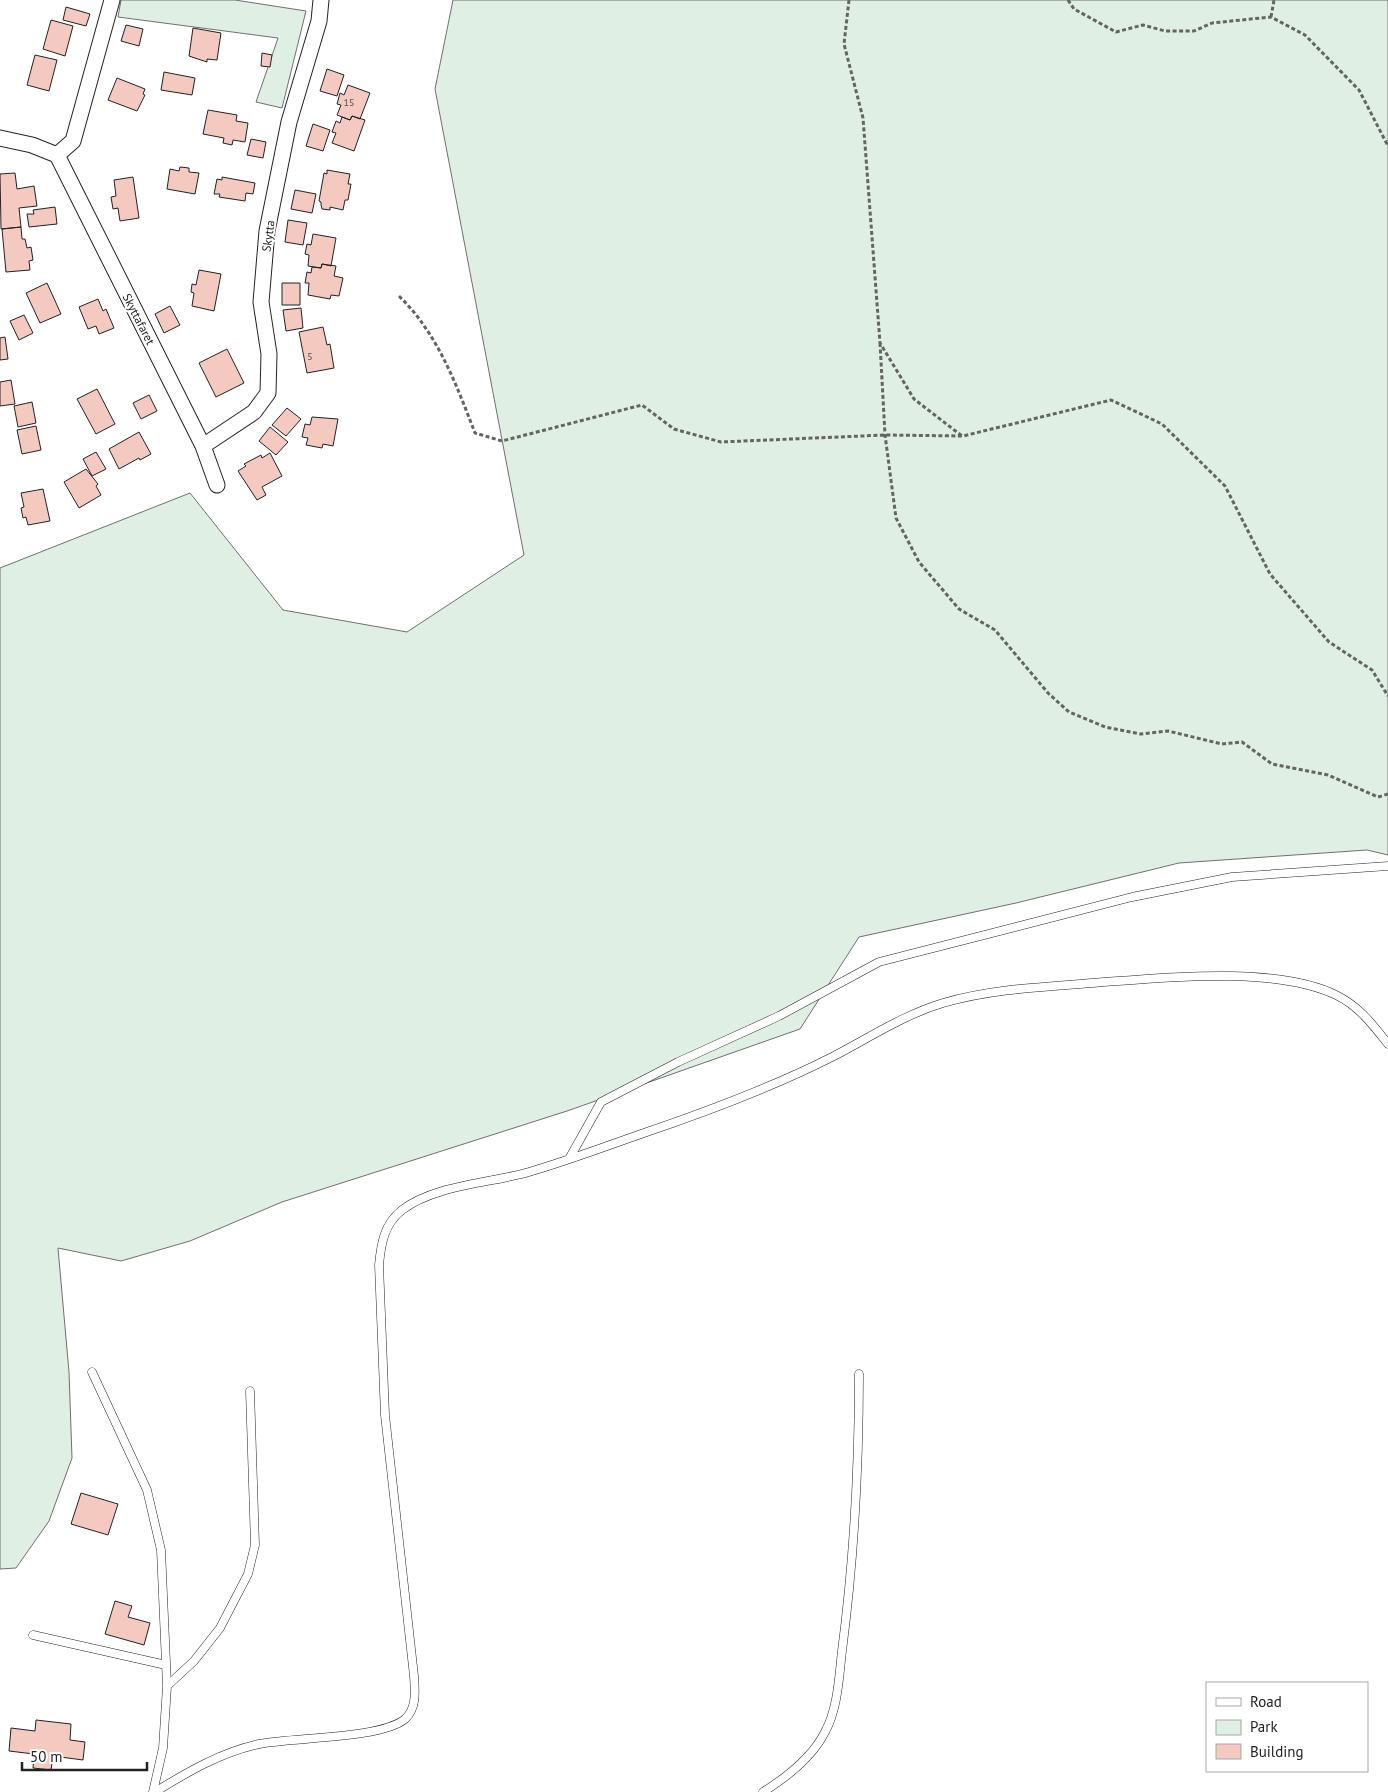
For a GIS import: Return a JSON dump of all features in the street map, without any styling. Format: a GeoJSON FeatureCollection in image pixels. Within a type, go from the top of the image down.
{"type":"FeatureCollection","features":[{"type":"Feature","properties":{"kind":"street"},"geometry":{"type":"LineString","coordinates":[[0,138],[32,145],[57,155],[72,141],[112,0]]}},
{"type":"Feature","properties":{"kind":"street","name":"Skytta"},"geometry":{"type":"LineString","coordinates":[[203,446],[254,412],[268,393],[270,354],[261,302],[267,231],[289,122],[319,21],[321,0]]}},
{"type":"Feature","properties":{"kind":"street","name":"Skyttafaret"},"geometry":{"type":"LineString","coordinates":[[57,155],[203,446],[217,485]]}},
{"type":"Feature","properties":{"kind":"lane"},"geometry":{"type":"LineString","coordinates":[[569,1159],[601,1102],[678,1062],[779,1016],[879,962],[1132,897],[1232,877],[1388,866]]}},
{"type":"Feature","properties":{"kind":"lane"},"geometry":{"type":"LineString","coordinates":[[154,1792],[197,1766],[224,1754],[291,1739],[378,1730],[405,1719],[411,1711],[415,1699],[414,1676],[385,1415],[379,1305],[381,1244],[386,1229],[400,1212],[415,1201],[434,1194],[528,1172],[724,1105],[832,1057],[907,1017],[941,1004],[978,994],[1172,977],[1280,980],[1312,986],[1335,995],[1352,1005],[1366,1017],[1388,1044]]}},
{"type":"Feature","properties":{"kind":"lane"},"geometry":{"type":"LineString","coordinates":[[92,1372],[147,1490],[161,1550],[167,1686],[163,1748],[154,1792]]}},
{"type":"Feature","properties":{"kind":"lane"},"geometry":{"type":"LineString","coordinates":[[763,1792],[786,1778],[809,1755],[826,1732],[835,1704],[851,1582],[859,1458],[859,1374]]}},
{"type":"Feature","properties":{"kind":"lane"},"geometry":{"type":"LineString","coordinates":[[167,1686],[194,1661],[220,1628],[248,1574],[254,1545],[250,1391]]}},
{"type":"Feature","properties":{"kind":"lane"},"geometry":{"type":"LineString","coordinates":[[33,1635],[166,1665]]}},
{"type":"Feature","properties":{"kind":"path"},"geometry":{"type":"LineString","coordinates":[[849,0],[844,44],[863,118],[885,435],[896,518],[919,562],[959,609],[995,630],[1048,693],[1068,712],[1105,727],[1141,734],[1168,731],[1222,744],[1242,742],[1272,764],[1328,775],[1378,797],[1388,794]]}},
{"type":"Feature","properties":{"kind":"path"},"geometry":{"type":"LineString","coordinates":[[1068,0],[1074,9],[1116,32],[1143,25],[1165,31],[1194,31],[1212,23],[1271,17],[1306,35],[1359,90],[1388,146]]}},
{"type":"Feature","properties":{"kind":"path"},"geometry":{"type":"LineString","coordinates":[[1271,17],[1274,0]]}},
{"type":"Feature","properties":{"kind":"path"},"geometry":{"type":"LineString","coordinates":[[399,296],[417,313],[446,360],[475,433],[502,441],[642,405],[674,430],[721,442],[885,435],[963,436],[1111,400],[1162,424],[1225,486],[1270,574],[1329,642],[1372,670],[1388,696]]}},
{"type":"Feature","properties":{"kind":"path"},"geometry":{"type":"LineString","coordinates":[[880,343],[914,399],[963,436]]}},
{"type":"Feature","properties":{"kind":"green space"},"geometry":{"type":"Polygon","coordinates":[[[121,0],[235,0],[306,11],[282,108],[256,102],[278,38],[118,17],[121,0]]]}},
{"type":"Feature","properties":{"kind":"green space"},"geometry":{"type":"Polygon","coordinates":[[[453,0],[1388,0],[1388,855],[1367,850],[1179,863],[1016,903],[859,937],[800,1029],[567,1111],[282,1202],[190,1241],[121,1261],[58,1248],[69,1372],[72,1458],[49,1521],[16,1568],[0,1569],[0,568],[190,493],[283,610],[407,632],[524,555],[435,89],[453,0]]]}},
{"type":"Feature","properties":{"kind":"building"},"geometry":{"type":"Polygon","coordinates":[[[66,7],[90,14],[86,26],[63,20],[66,7]]]}},
{"type":"Feature","properties":{"kind":"building"},"geometry":{"type":"Polygon","coordinates":[[[51,20],[73,26],[65,56],[43,49],[51,20]]]}},
{"type":"Feature","properties":{"kind":"building"},"geometry":{"type":"Polygon","coordinates":[[[126,25],[143,29],[139,46],[121,41],[126,25]]]}},
{"type":"Feature","properties":{"kind":"building"},"geometry":{"type":"Polygon","coordinates":[[[193,28],[221,33],[217,60],[207,59],[207,62],[189,56],[193,28]]]}},
{"type":"Feature","properties":{"kind":"building"},"geometry":{"type":"Polygon","coordinates":[[[262,53],[272,55],[270,67],[261,66],[262,53]]]}},
{"type":"Feature","properties":{"kind":"building"},"geometry":{"type":"Polygon","coordinates":[[[35,55],[57,60],[49,91],[27,85],[35,55]]]}},
{"type":"Feature","properties":{"kind":"building"},"geometry":{"type":"Polygon","coordinates":[[[327,69],[344,75],[337,96],[320,91],[327,69]]]}},
{"type":"Feature","properties":{"kind":"building"},"geometry":{"type":"Polygon","coordinates":[[[164,72],[195,78],[192,95],[161,90],[164,72]]]}},
{"type":"Feature","properties":{"kind":"building"},"geometry":{"type":"Polygon","coordinates":[[[117,78],[145,89],[143,94],[145,95],[137,111],[108,100],[117,78]]]}},
{"type":"Feature","properties":{"kind":"building"},"geometry":{"type":"Polygon","coordinates":[[[348,85],[370,93],[360,119],[352,116],[350,120],[337,115],[341,105],[337,104],[340,93],[344,95],[348,85]]]}},
{"type":"Feature","properties":{"kind":"building"},"geometry":{"type":"Polygon","coordinates":[[[208,110],[237,115],[236,121],[248,123],[245,142],[233,140],[232,145],[223,143],[224,138],[203,134],[208,110]]]}},
{"type":"Feature","properties":{"kind":"building"},"geometry":{"type":"Polygon","coordinates":[[[352,116],[365,120],[354,151],[332,143],[336,133],[332,132],[336,121],[340,123],[342,117],[350,120],[352,116]]]}},
{"type":"Feature","properties":{"kind":"building"},"geometry":{"type":"Polygon","coordinates":[[[313,124],[330,130],[323,151],[306,146],[313,124]]]}},
{"type":"Feature","properties":{"kind":"building"},"geometry":{"type":"Polygon","coordinates":[[[251,139],[266,142],[263,158],[247,155],[251,139]]]}},
{"type":"Feature","properties":{"kind":"building"},"geometry":{"type":"Polygon","coordinates":[[[180,167],[189,168],[189,172],[199,173],[195,194],[167,189],[170,169],[179,171],[180,167]]]}},
{"type":"Feature","properties":{"kind":"building"},"geometry":{"type":"Polygon","coordinates":[[[327,170],[350,174],[348,184],[351,184],[348,200],[345,200],[343,210],[330,207],[330,210],[322,209],[321,202],[319,201],[324,173],[327,174],[327,170]]]}},
{"type":"Feature","properties":{"kind":"building"},"geometry":{"type":"Polygon","coordinates":[[[15,173],[17,189],[34,186],[37,206],[19,208],[21,227],[1,229],[0,174],[15,173]]]}},
{"type":"Feature","properties":{"kind":"building"},"geometry":{"type":"Polygon","coordinates":[[[133,177],[139,218],[120,221],[118,208],[113,209],[111,197],[116,196],[114,180],[133,177]]]}},
{"type":"Feature","properties":{"kind":"building"},"geometry":{"type":"Polygon","coordinates":[[[222,177],[255,183],[253,194],[246,193],[245,201],[219,197],[220,194],[214,194],[217,179],[222,180],[222,177]]]}},
{"type":"Feature","properties":{"kind":"building"},"geometry":{"type":"Polygon","coordinates":[[[295,190],[316,194],[312,213],[291,209],[295,190]]]}},
{"type":"Feature","properties":{"kind":"building"},"geometry":{"type":"Polygon","coordinates":[[[55,207],[57,224],[29,227],[27,214],[34,214],[33,210],[55,207]]]}},
{"type":"Feature","properties":{"kind":"building"},"geometry":{"type":"Polygon","coordinates":[[[288,220],[307,223],[303,245],[285,242],[288,220]]]}},
{"type":"Feature","properties":{"kind":"building"},"geometry":{"type":"Polygon","coordinates":[[[21,227],[22,239],[25,239],[27,248],[31,247],[33,260],[29,261],[30,270],[6,272],[2,229],[21,227]]]}},
{"type":"Feature","properties":{"kind":"building"},"geometry":{"type":"Polygon","coordinates":[[[313,234],[336,238],[331,266],[322,264],[321,268],[308,266],[309,255],[305,254],[307,244],[311,245],[313,234]]]}},
{"type":"Feature","properties":{"kind":"building"},"geometry":{"type":"Polygon","coordinates":[[[322,264],[336,266],[334,276],[343,278],[339,296],[331,295],[330,299],[308,295],[309,283],[305,283],[307,272],[311,273],[312,267],[321,268],[322,264]]]}},
{"type":"Feature","properties":{"kind":"building"},"geometry":{"type":"Polygon","coordinates":[[[199,270],[221,274],[214,311],[192,306],[194,293],[191,292],[192,284],[196,285],[199,270]]]}},
{"type":"Feature","properties":{"kind":"building"},"geometry":{"type":"Polygon","coordinates":[[[47,283],[61,314],[40,323],[26,293],[47,283]]]}},
{"type":"Feature","properties":{"kind":"building"},"geometry":{"type":"Polygon","coordinates":[[[282,283],[300,283],[300,305],[282,305],[282,283]]]}},
{"type":"Feature","properties":{"kind":"building"},"geometry":{"type":"Polygon","coordinates":[[[98,299],[103,311],[106,309],[114,328],[99,334],[96,326],[88,329],[79,307],[98,299]]]}},
{"type":"Feature","properties":{"kind":"building"},"geometry":{"type":"Polygon","coordinates":[[[170,306],[180,325],[164,333],[155,314],[170,306]]]}},
{"type":"Feature","properties":{"kind":"building"},"geometry":{"type":"Polygon","coordinates":[[[301,308],[303,328],[286,331],[283,310],[301,308]]]}},
{"type":"Feature","properties":{"kind":"building"},"geometry":{"type":"Polygon","coordinates":[[[24,315],[33,333],[19,340],[10,321],[24,315]]]}},
{"type":"Feature","properties":{"kind":"building"},"geometry":{"type":"Polygon","coordinates":[[[323,327],[327,345],[330,344],[334,368],[307,373],[299,332],[323,327]]]}},
{"type":"Feature","properties":{"kind":"building"},"geometry":{"type":"Polygon","coordinates":[[[5,337],[8,359],[0,360],[0,338],[5,337]]]}},
{"type":"Feature","properties":{"kind":"building"},"geometry":{"type":"Polygon","coordinates":[[[227,349],[244,383],[216,397],[199,363],[227,349]]]}},
{"type":"Feature","properties":{"kind":"building"},"geometry":{"type":"Polygon","coordinates":[[[11,380],[15,404],[0,406],[0,382],[11,380]]]}},
{"type":"Feature","properties":{"kind":"building"},"geometry":{"type":"Polygon","coordinates":[[[97,389],[115,424],[96,434],[77,399],[97,389]]]}},
{"type":"Feature","properties":{"kind":"building"},"geometry":{"type":"Polygon","coordinates":[[[149,395],[157,411],[141,419],[133,403],[149,395]]]}},
{"type":"Feature","properties":{"kind":"building"},"geometry":{"type":"Polygon","coordinates":[[[32,402],[36,423],[18,427],[14,406],[32,402]]]}},
{"type":"Feature","properties":{"kind":"building"},"geometry":{"type":"Polygon","coordinates":[[[287,408],[301,419],[286,436],[272,425],[287,408]]]}},
{"type":"Feature","properties":{"kind":"building"},"geometry":{"type":"Polygon","coordinates":[[[312,417],[338,419],[333,446],[323,444],[322,448],[306,445],[308,438],[302,437],[305,424],[310,425],[312,417]]]}},
{"type":"Feature","properties":{"kind":"building"},"geometry":{"type":"Polygon","coordinates":[[[36,426],[41,450],[22,454],[17,430],[36,426]]]}},
{"type":"Feature","properties":{"kind":"building"},"geometry":{"type":"Polygon","coordinates":[[[270,427],[288,442],[276,455],[259,441],[270,427]]]}},
{"type":"Feature","properties":{"kind":"building"},"geometry":{"type":"Polygon","coordinates":[[[139,432],[151,454],[119,469],[109,449],[139,432]]]}},
{"type":"Feature","properties":{"kind":"building"},"geometry":{"type":"Polygon","coordinates":[[[96,452],[106,469],[92,476],[83,459],[96,452]]]}},
{"type":"Feature","properties":{"kind":"building"},"geometry":{"type":"Polygon","coordinates":[[[270,453],[282,476],[262,487],[266,495],[257,500],[238,471],[246,466],[244,464],[261,455],[262,458],[270,453]]]}},
{"type":"Feature","properties":{"kind":"building"},"geometry":{"type":"Polygon","coordinates":[[[86,469],[98,484],[96,486],[101,495],[79,508],[64,482],[86,469]]]}},
{"type":"Feature","properties":{"kind":"building"},"geometry":{"type":"Polygon","coordinates":[[[43,489],[50,521],[28,525],[26,517],[23,518],[21,508],[24,507],[21,493],[43,489]]]}},
{"type":"Feature","properties":{"kind":"building"},"geometry":{"type":"Polygon","coordinates":[[[81,1493],[118,1504],[108,1535],[71,1524],[81,1493]]]}},
{"type":"Feature","properties":{"kind":"building"},"geometry":{"type":"Polygon","coordinates":[[[115,1601],[132,1606],[128,1617],[150,1623],[144,1645],[105,1634],[115,1601]]]}},
{"type":"Feature","properties":{"kind":"building"},"geometry":{"type":"Polygon","coordinates":[[[36,1720],[71,1724],[70,1740],[85,1742],[83,1760],[53,1756],[51,1770],[33,1768],[34,1754],[9,1751],[11,1728],[35,1731],[36,1720]]]}}]}
